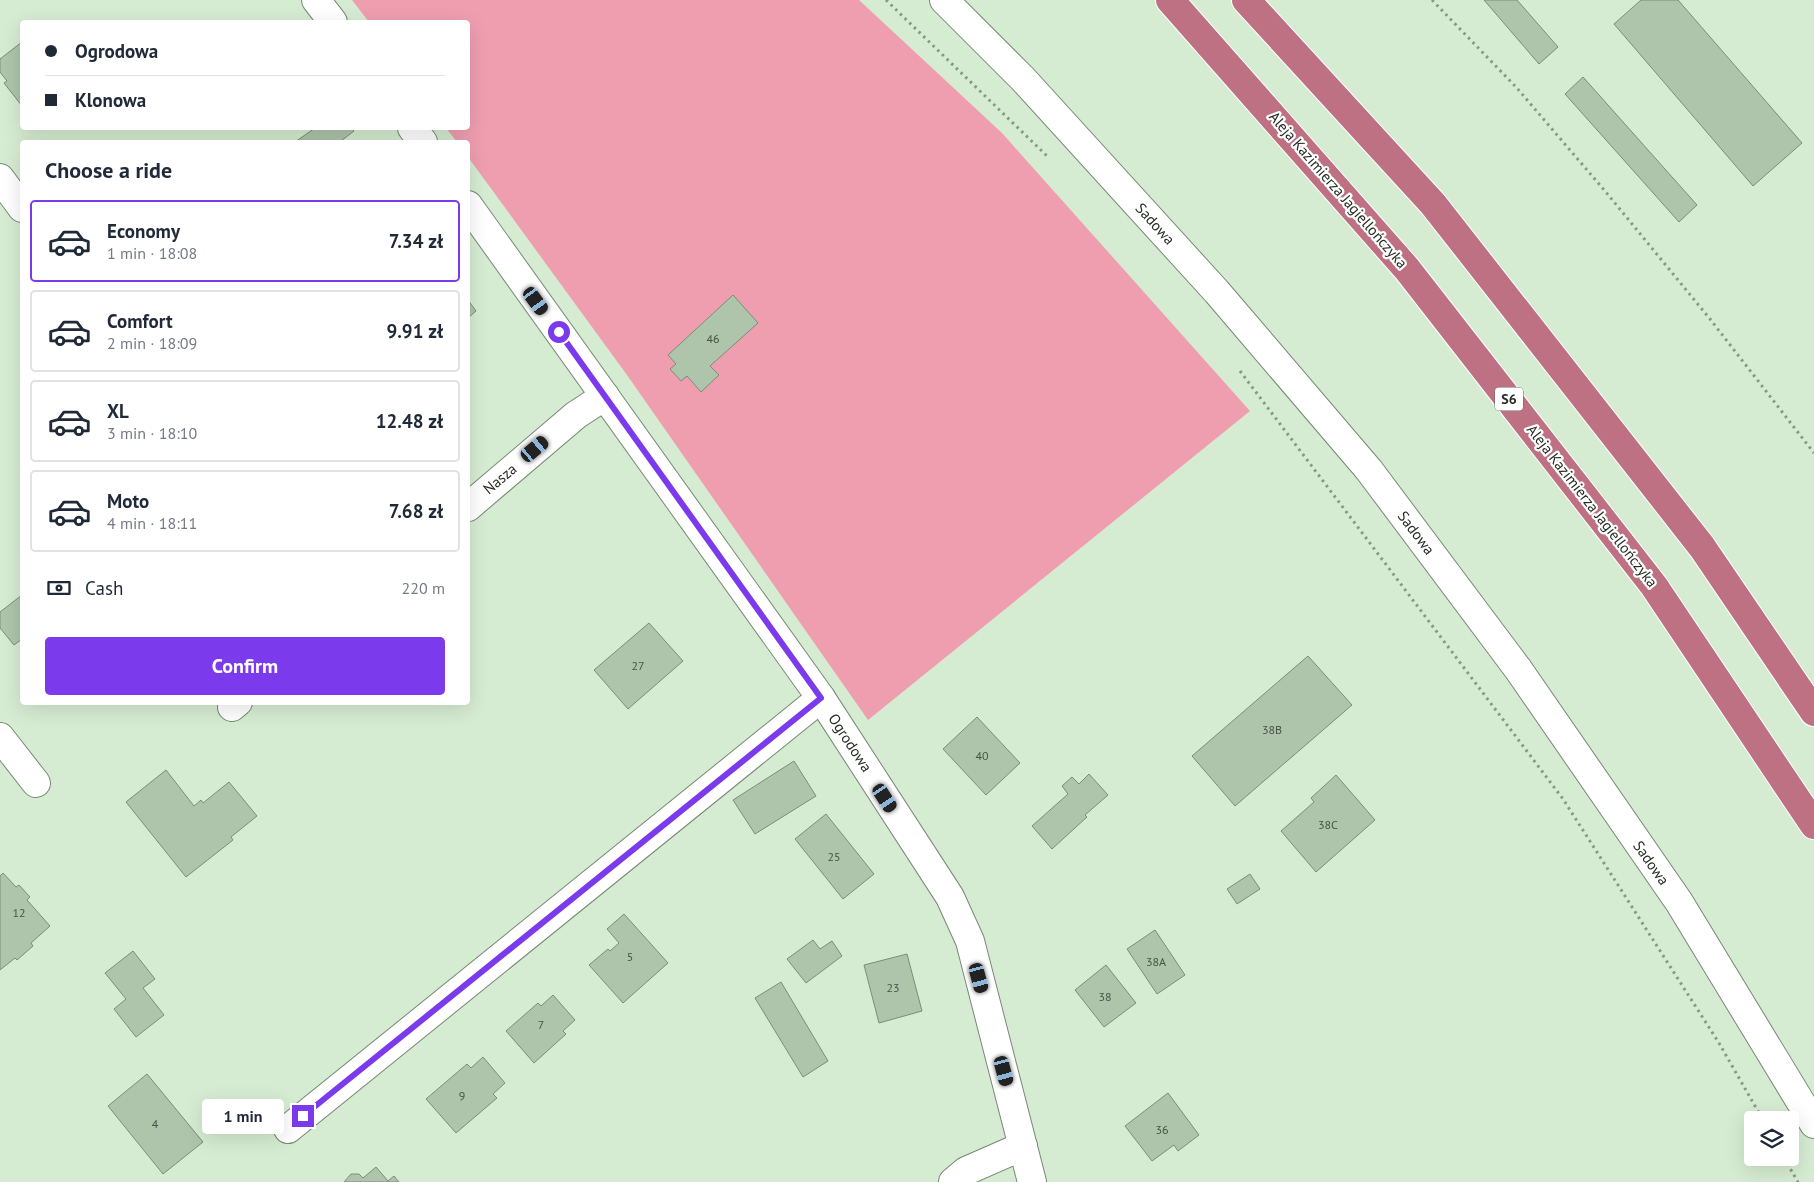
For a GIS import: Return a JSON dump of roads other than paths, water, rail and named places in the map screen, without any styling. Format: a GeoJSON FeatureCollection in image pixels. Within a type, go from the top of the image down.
{"type":"FeatureCollection","features":[{"type":"Feature","properties":{"kind":"highway","name":"Aleja Kazimierza Jagiellończyka"},"geometry":{"type":"LineString","coordinates":[[1170,0],[1407,269],[1654,586],[1814,825]]}},
{"type":"Feature","properties":{"kind":"highway"},"geometry":{"type":"LineString","coordinates":[[1246,0],[1433,204],[1702,547],[1814,712]]}},
{"type":"Feature","properties":{"kind":"street"},"geometry":{"type":"LineString","coordinates":[[316,0],[331,20]]}},
{"type":"Feature","properties":{"kind":"street","name":"Sadowa"},"geometry":{"type":"LineString","coordinates":[[944,0],[1023,79],[1217,292],[1369,470],[1518,669],[1679,902],[1814,1124]]}},
{"type":"Feature","properties":{"kind":"street"},"geometry":{"type":"LineString","coordinates":[[414,130],[421,140]]}},
{"type":"Feature","properties":{"kind":"street"},"geometry":{"type":"LineString","coordinates":[[0,178],[20,205]]}},
{"type":"Feature","properties":{"kind":"street","name":"Ogrodowa"},"geometry":{"type":"LineString","coordinates":[[470,208],[821,698],[950,897],[970,941],[1032,1182]]}},
{"type":"Feature","properties":{"kind":"street","name":"Nasza"},"geometry":{"type":"LineString","coordinates":[[470,505],[576,414],[605,396]]}},
{"type":"Feature","properties":{"kind":"street"},"geometry":{"type":"LineString","coordinates":[[288,1129],[821,698]]}},
{"type":"Feature","properties":{"kind":"street"},"geometry":{"type":"LineString","coordinates":[[0,737],[36,783]]}},
{"type":"Feature","properties":{"kind":"street"},"geometry":{"type":"LineString","coordinates":[[953,1182],[966,1171],[1023,1146]]}}]}
